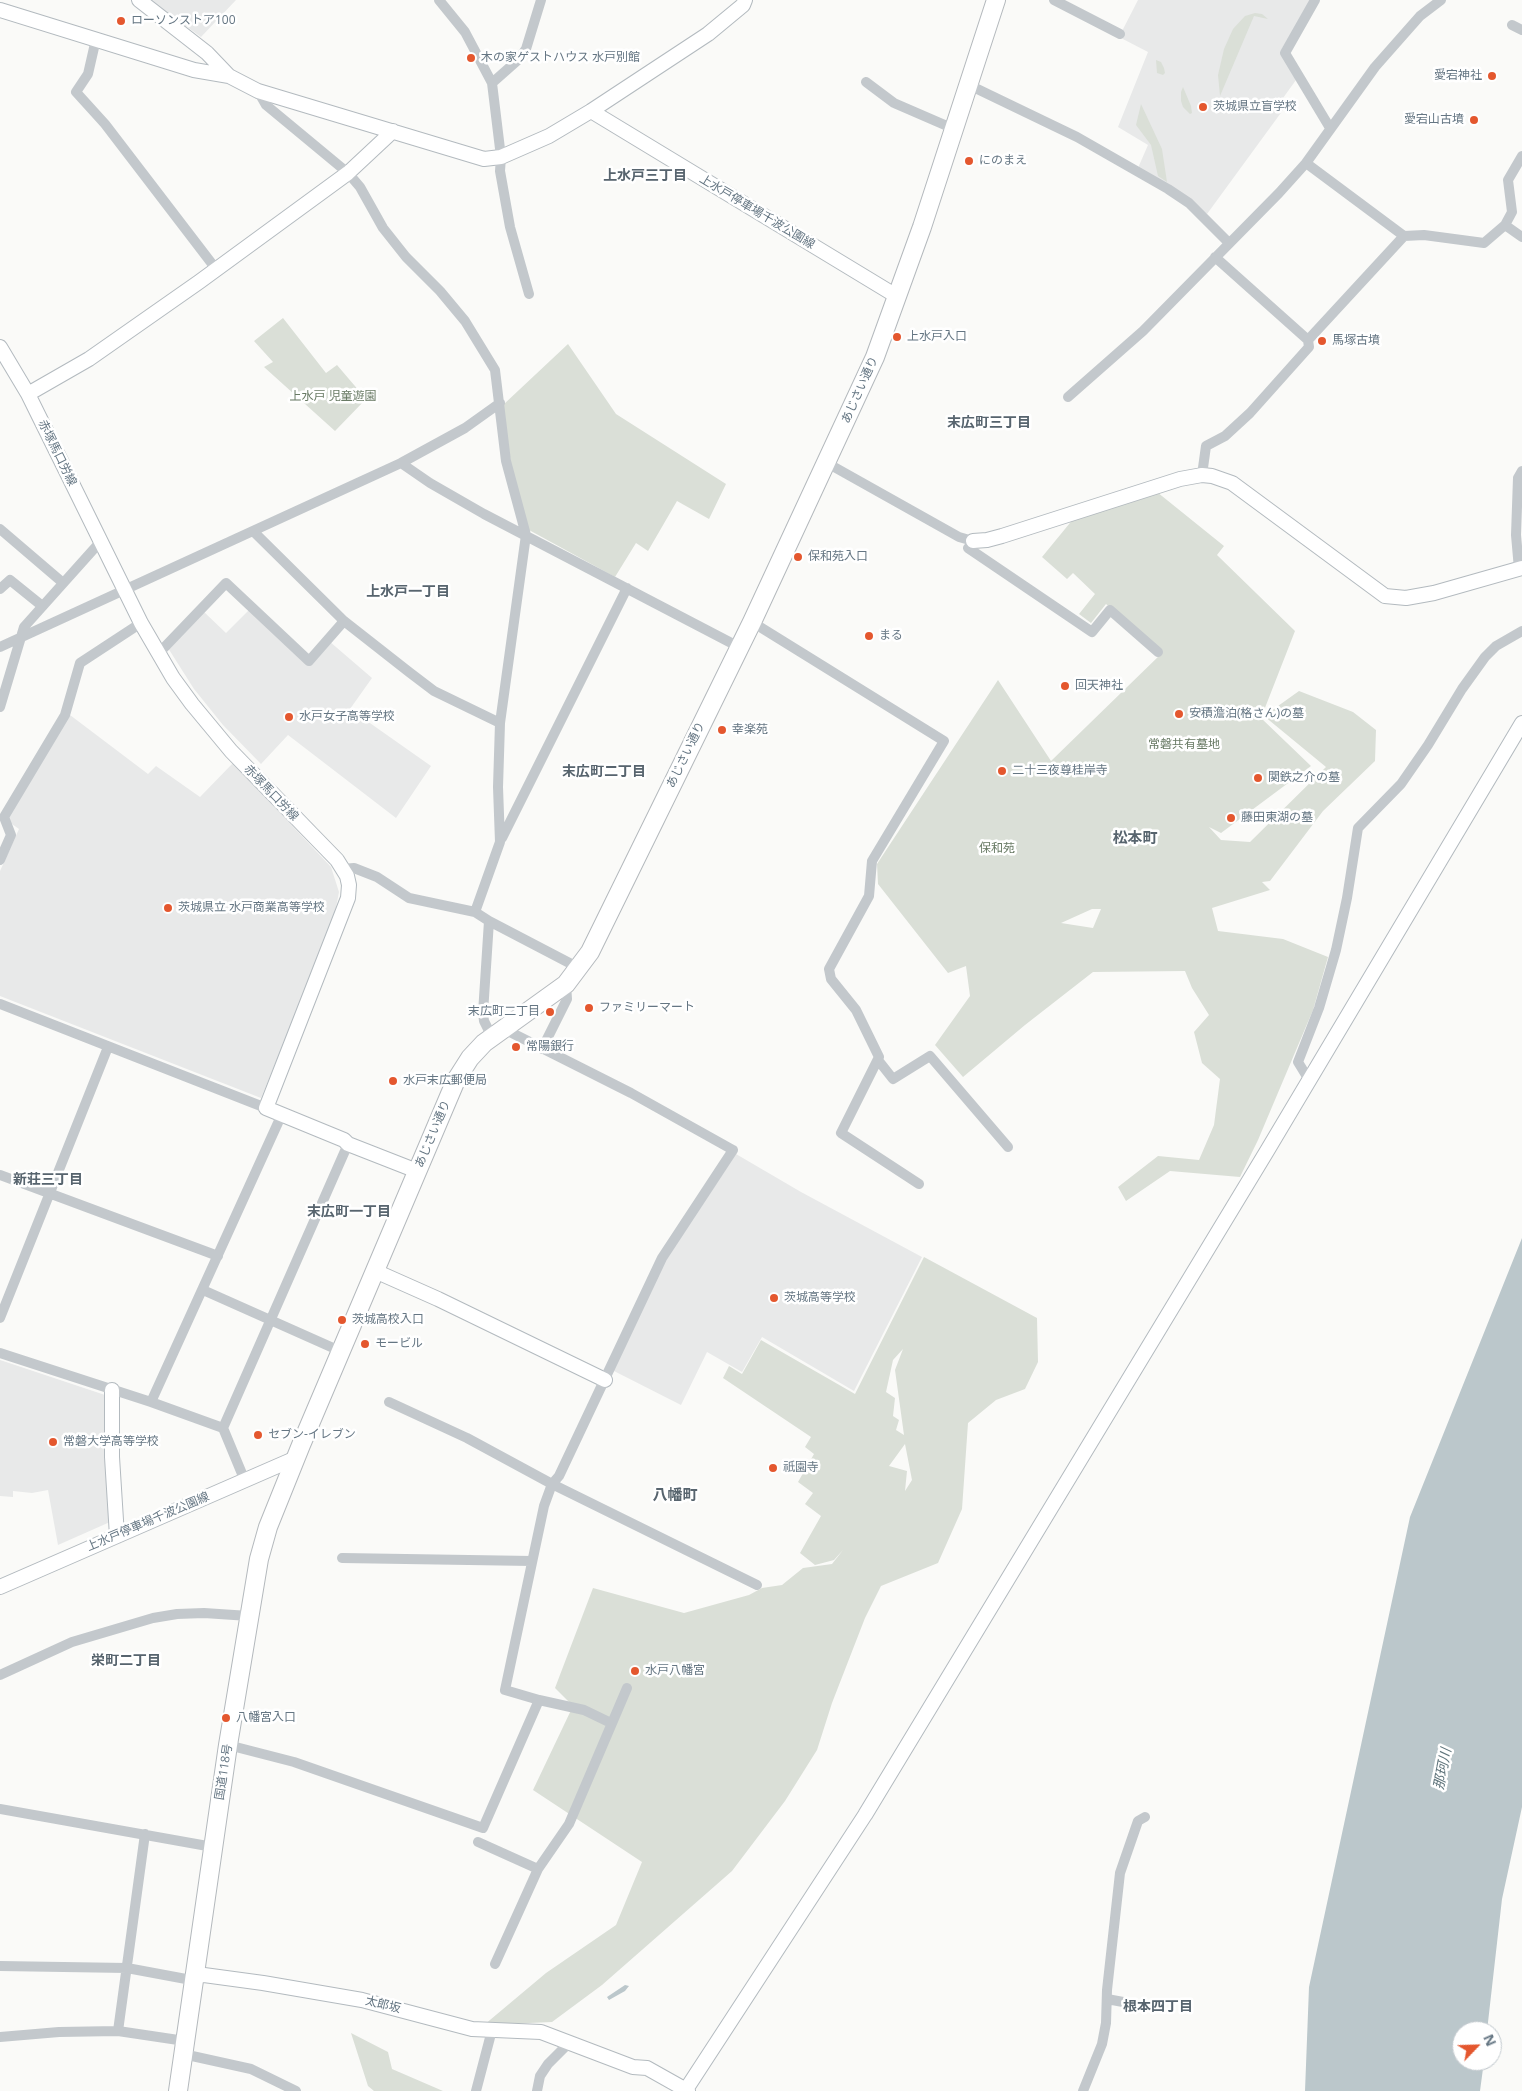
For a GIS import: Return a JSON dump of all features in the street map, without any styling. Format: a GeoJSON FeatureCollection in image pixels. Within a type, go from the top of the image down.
{"type":"FeatureCollection","features":[{"type":"Feature","properties":{"kind":"highway","name":"あじさい通り"},"geometry":{"type":"LineString","coordinates":[[296,1458],[456,1080],[470,1058],[498,1032],[566,984],[590,952],[752,622],[867,377],[898,297],[996,0]]}},
{"type":"Feature","properties":{"kind":"highway","name":"国道118号"},"geometry":{"type":"LineString","coordinates":[[178,2091],[212,1847],[249,1616],[268,1527],[296,1458]]}},
{"type":"Feature","properties":{"kind":"street"},"geometry":{"type":"LineString","coordinates":[[139,0],[207,53],[229,76]]}},
{"type":"Feature","properties":{"kind":"street"},"geometry":{"type":"LineString","coordinates":[[439,0],[466,32],[492,83],[502,157],[500,171],[510,226],[529,294]]}},
{"type":"Feature","properties":{"kind":"street"},"geometry":{"type":"LineString","coordinates":[[492,83],[518,60],[526,49],[541,0]]}},
{"type":"Feature","properties":{"kind":"street"},"geometry":{"type":"LineString","coordinates":[[0,10],[194,70],[229,76],[258,91],[484,159],[502,157],[549,136],[591,111],[708,34],[743,5],[746,0]]}},
{"type":"Feature","properties":{"kind":"street"},"geometry":{"type":"LineString","coordinates":[[1054,0],[1120,34]]}},
{"type":"Feature","properties":{"kind":"street"},"geometry":{"type":"LineString","coordinates":[[1315,0],[1285,53],[1330,128]]}},
{"type":"Feature","properties":{"kind":"street"},"geometry":{"type":"LineString","coordinates":[[1068,397],[1143,331],[1279,194],[1306,163],[1380,60],[1420,16],[1441,0]]}},
{"type":"Feature","properties":{"kind":"street"},"geometry":{"type":"LineString","coordinates":[[96,39],[88,74],[76,92],[105,124],[216,269]]}},
{"type":"Feature","properties":{"kind":"street"},"geometry":{"type":"LineString","coordinates":[[866,82],[894,103],[954,129]]}},
{"type":"Feature","properties":{"kind":"street"},"geometry":{"type":"LineString","coordinates":[[969,85],[1077,137],[1175,194],[1189,203],[1229,243]]}},
{"type":"Feature","properties":{"kind":"street"},"geometry":{"type":"LineString","coordinates":[[258,91],[266,105],[348,173],[360,187],[376,217],[406,257],[440,291],[465,321],[495,370],[506,461],[526,535],[500,723],[498,787],[500,842]]}},
{"type":"Feature","properties":{"kind":"street","name":"上水戸停車場千波公園線"},"geometry":{"type":"LineString","coordinates":[[591,111],[898,297]]}},
{"type":"Feature","properties":{"kind":"street"},"geometry":{"type":"LineString","coordinates":[[28,394],[89,359],[216,269],[348,173],[393,131]]}},
{"type":"Feature","properties":{"kind":"street"},"geometry":{"type":"LineString","coordinates":[[1306,163],[1404,236],[1424,235],[1484,243],[1506,225],[1512,212],[1508,180],[1522,156]]}},
{"type":"Feature","properties":{"kind":"street"},"geometry":{"type":"LineString","coordinates":[[1506,225],[1522,237]]}},
{"type":"Feature","properties":{"kind":"street"},"geometry":{"type":"LineString","coordinates":[[1308,340],[1404,236]]}},
{"type":"Feature","properties":{"kind":"street"},"geometry":{"type":"LineString","coordinates":[[1202,475],[1206,446],[1225,436],[1250,413],[1309,347],[1308,340],[1215,257]]}},
{"type":"Feature","properties":{"kind":"street","name":"赤塚馬口労線"},"geometry":{"type":"LineString","coordinates":[[0,346],[4,363],[28,394],[158,654],[192,704],[230,750],[343,869]]}},
{"type":"Feature","properties":{"kind":"street"},"geometry":{"type":"LineString","coordinates":[[0,647],[401,464],[465,428],[500,403]]}},
{"type":"Feature","properties":{"kind":"street"},"geometry":{"type":"LineString","coordinates":[[827,463],[971,544],[1092,632],[1110,610],[1158,652]]}},
{"type":"Feature","properties":{"kind":"street"},"geometry":{"type":"LineString","coordinates":[[401,464],[430,483],[526,535],[739,647]]}},
{"type":"Feature","properties":{"kind":"street"},"geometry":{"type":"LineString","coordinates":[[971,544],[1002,536],[1180,479],[1202,475],[1212,476],[1232,483],[1385,596],[1406,598],[1521,569],[1516,535],[1518,478],[1522,471]]}},
{"type":"Feature","properties":{"kind":"street"},"geometry":{"type":"LineString","coordinates":[[0,529],[62,582]]}},
{"type":"Feature","properties":{"kind":"street"},"geometry":{"type":"LineString","coordinates":[[253,531],[344,621],[434,690],[500,723]]}},
{"type":"Feature","properties":{"kind":"street"},"geometry":{"type":"LineString","coordinates":[[0,707],[24,627],[62,582],[101,541]]}},
{"type":"Feature","properties":{"kind":"street"},"geometry":{"type":"LineString","coordinates":[[0,588],[10,580],[41,606]]}},
{"type":"Feature","properties":{"kind":"street"},"geometry":{"type":"LineString","coordinates":[[158,654],[226,583],[309,661],[344,621]]}},
{"type":"Feature","properties":{"kind":"street"},"geometry":{"type":"LineString","coordinates":[[475,912],[500,842],[627,588]]}},
{"type":"Feature","properties":{"kind":"street"},"geometry":{"type":"LineString","coordinates":[[752,622],[944,741],[872,861],[868,896],[829,969],[831,979],[856,1010],[879,1057],[841,1134],[919,1184]]}},
{"type":"Feature","properties":{"kind":"street"},"geometry":{"type":"LineString","coordinates":[[0,860],[11,835],[4,817],[65,716],[80,663],[141,623]]}},
{"type":"Feature","properties":{"kind":"street"},"geometry":{"type":"LineString","coordinates":[[1309,1080],[1298,1062],[1319,1008],[1336,950],[1347,898],[1358,828],[1400,784],[1428,745],[1484,657],[1496,646],[1522,632]]}},
{"type":"Feature","properties":{"kind":"street"},"geometry":{"type":"LineString","coordinates":[[686,2090],[865,1815],[1309,1080],[1522,723]]}},
{"type":"Feature","properties":{"kind":"street"},"geometry":{"type":"LineString","coordinates":[[266,1108],[348,898],[349,885],[343,869],[354,868],[377,877],[409,898],[475,912],[579,968]]}},
{"type":"Feature","properties":{"kind":"street"},"geometry":{"type":"LineString","coordinates":[[490,921],[483,1012],[484,1021],[498,1032],[542,1049],[631,1093],[734,1150],[662,1258],[559,1476],[552,1484],[544,1506],[532,1561],[505,1690],[584,1710],[611,1723]]}},
{"type":"Feature","properties":{"kind":"street"},"geometry":{"type":"LineString","coordinates":[[542,1049],[567,999],[566,984]]}},
{"type":"Feature","properties":{"kind":"street"},"geometry":{"type":"LineString","coordinates":[[0,1004],[282,1114],[344,1140],[348,1144],[417,1172]]}},
{"type":"Feature","properties":{"kind":"street"},"geometry":{"type":"LineString","coordinates":[[0,1318],[108,1047]]}},
{"type":"Feature","properties":{"kind":"street"},"geometry":{"type":"LineString","coordinates":[[878,1060],[893,1079],[930,1056],[1008,1147]]}},
{"type":"Feature","properties":{"kind":"street"},"geometry":{"type":"LineString","coordinates":[[151,1402],[282,1114]]}},
{"type":"Feature","properties":{"kind":"street"},"geometry":{"type":"LineString","coordinates":[[222,1428],[348,1144]]}},
{"type":"Feature","properties":{"kind":"street"},"geometry":{"type":"LineString","coordinates":[[0,1175],[218,1256]]}},
{"type":"Feature","properties":{"kind":"street"},"geometry":{"type":"LineString","coordinates":[[375,1271],[438,1299],[605,1380]]}},
{"type":"Feature","properties":{"kind":"street"},"geometry":{"type":"LineString","coordinates":[[203,1290],[340,1351]]}},
{"type":"Feature","properties":{"kind":"street"},"geometry":{"type":"LineString","coordinates":[[0,1353],[151,1402],[222,1428],[245,1481]]}},
{"type":"Feature","properties":{"kind":"street"},"geometry":{"type":"LineString","coordinates":[[112,1390],[112,1457],[117,1536]]}},
{"type":"Feature","properties":{"kind":"street"},"geometry":{"type":"LineString","coordinates":[[389,1402],[468,1438],[552,1484],[757,1584]]}},
{"type":"Feature","properties":{"kind":"street","name":"上水戸停車場千波公園線"},"geometry":{"type":"LineString","coordinates":[[0,1587],[296,1458]]}},
{"type":"Feature","properties":{"kind":"street"},"geometry":{"type":"LineString","coordinates":[[342,1558],[532,1561]]}},
{"type":"Feature","properties":{"kind":"street"},"geometry":{"type":"LineString","coordinates":[[0,1675],[72,1642],[153,1618],[177,1614],[204,1613],[249,1616]]}},
{"type":"Feature","properties":{"kind":"street"},"geometry":{"type":"LineString","coordinates":[[495,1964],[538,1869],[569,1824],[627,1688]]}},
{"type":"Feature","properties":{"kind":"street"},"geometry":{"type":"LineString","coordinates":[[228,1745],[294,1762],[483,1828],[539,1700]]}},
{"type":"Feature","properties":{"kind":"street"},"geometry":{"type":"LineString","coordinates":[[0,1809],[212,1847]]}},
{"type":"Feature","properties":{"kind":"street"},"geometry":{"type":"LineString","coordinates":[[1083,2091],[1102,2044],[1106,2023],[1120,1873],[1138,1821],[1145,1817]]}},
{"type":"Feature","properties":{"kind":"street"},"geometry":{"type":"LineString","coordinates":[[118,2031],[145,1834]]}},
{"type":"Feature","properties":{"kind":"street"},"geometry":{"type":"LineString","coordinates":[[478,1842],[538,1869]]}},
{"type":"Feature","properties":{"kind":"street"},"geometry":{"type":"LineString","coordinates":[[0,1966],[127,1968],[186,1979],[194,1977]]}},
{"type":"Feature","properties":{"kind":"street","name":"太郎坂"},"geometry":{"type":"LineString","coordinates":[[194,1977],[204,1975],[263,1983],[362,2000],[472,2029],[541,2032],[633,2067],[646,2068],[686,2090]]}},
{"type":"Feature","properties":{"kind":"street"},"geometry":{"type":"LineString","coordinates":[[1107,1999],[1123,2002]]}},
{"type":"Feature","properties":{"kind":"street"},"geometry":{"type":"LineString","coordinates":[[476,2091],[492,2030]]}},
{"type":"Feature","properties":{"kind":"street"},"geometry":{"type":"LineString","coordinates":[[0,2037],[59,2032],[118,2031],[184,2047],[251,2069],[296,2091]]}},
{"type":"Feature","properties":{"kind":"street"},"geometry":{"type":"LineString","coordinates":[[537,2091],[540,2076],[548,2064],[570,2042]]}},
{"type":"Feature","properties":{"kind":"shaded area"},"geometry":{"type":"Polygon","coordinates":[[[150,0],[236,0],[201,37],[150,0]]]}},
{"type":"Feature","properties":{"kind":"shaded area","name":"茨城県立盲学校"},"geometry":{"type":"Polygon","coordinates":[[[1138,0],[1311,0],[1280,52],[1296,80],[1278,105],[1283,110],[1207,214],[1138,168],[1148,145],[1118,127],[1148,52],[1119,37],[1138,0]]]}},
{"type":"Feature","properties":{"kind":"shaded area","name":"水戸女子高等学校"},"geometry":{"type":"Polygon","coordinates":[[[250,609],[309,665],[329,641],[372,678],[350,709],[431,766],[396,818],[288,735],[261,764],[223,725],[194,689],[168,648],[203,611],[226,633],[250,609]]]}},
{"type":"Feature","properties":{"kind":"shaded area","name":"茨城県立 水戸商業高等学校"},"geometry":{"type":"Polygon","coordinates":[[[70,715],[148,774],[156,766],[200,797],[233,763],[331,867],[339,892],[333,923],[261,1098],[0,996],[0,871],[19,829],[9,822],[8,815],[70,715]]]}},
{"type":"Feature","properties":{"kind":"shaded area","name":"茨城高等学校"},"geometry":{"type":"Polygon","coordinates":[[[736,1154],[801,1192],[922,1257],[854,1391],[762,1337],[742,1372],[707,1352],[681,1405],[612,1370],[666,1260],[736,1154]]]}},
{"type":"Feature","properties":{"kind":"shaded area","name":"常磐大学高等学校"},"geometry":{"type":"Polygon","coordinates":[[[0,1360],[105,1395],[110,1522],[58,1545],[48,1490],[32,1493],[13,1491],[13,1497],[0,1496],[0,1360]]]}},
{"type":"Feature","properties":{"kind":"green space"},"geometry":{"type":"Polygon","coordinates":[[[1255,13],[1262,14],[1268,19],[1254,16],[1220,96],[1218,75],[1224,49],[1233,29],[1245,16],[1255,13]]]}},
{"type":"Feature","properties":{"kind":"green space"},"geometry":{"type":"Polygon","coordinates":[[[1156,60],[1161,62],[1164,68],[1165,73],[1163,75],[1157,73],[1156,60]]]}},
{"type":"Feature","properties":{"kind":"green space"},"geometry":{"type":"Polygon","coordinates":[[[1183,87],[1191,106],[1192,113],[1190,114],[1183,107],[1181,101],[1183,87]]]}},
{"type":"Feature","properties":{"kind":"green space"},"geometry":{"type":"Polygon","coordinates":[[[1141,104],[1162,149],[1167,182],[1158,176],[1151,145],[1136,125],[1141,104]]]}},
{"type":"Feature","properties":{"kind":"green space","name":"上水戸 児童遊園"},"geometry":{"type":"Polygon","coordinates":[[[283,318],[326,373],[337,365],[366,399],[335,431],[264,367],[273,362],[254,341],[283,318]]]}},
{"type":"Feature","properties":{"kind":"green space"},"geometry":{"type":"Polygon","coordinates":[[[568,344],[616,414],[726,484],[709,519],[677,501],[648,551],[636,543],[615,577],[529,530],[513,479],[503,405],[568,344]]]}},
{"type":"Feature","properties":{"kind":"green space"},"geometry":{"type":"Polygon","coordinates":[[[1157,492],[1224,546],[1217,555],[1295,631],[1261,718],[1311,766],[1221,833],[1209,827],[1221,840],[1250,842],[1326,767],[1264,716],[1299,691],[1353,712],[1376,730],[1375,761],[1323,811],[1270,881],[1262,882],[1270,890],[1212,908],[1218,931],[1283,939],[1328,957],[1313,1010],[1258,1140],[1240,1177],[1170,1171],[1126,1201],[1118,1187],[1158,1156],[1199,1160],[1214,1125],[1220,1079],[1202,1063],[1194,1032],[1209,1015],[1192,988],[1185,971],[1093,972],[963,1077],[935,1045],[970,996],[966,966],[948,973],[878,884],[877,864],[998,680],[1051,761],[1162,653],[1106,604],[1091,623],[1079,614],[1095,594],[1073,573],[1067,579],[1042,557],[1074,518],[1157,492]],[[1092,909],[1061,923],[1093,928],[1101,909],[1092,909]]]}},
{"type":"Feature","properties":{"kind":"green space"},"geometry":{"type":"Polygon","coordinates":[[[924,1257],[1037,1318],[1038,1362],[1025,1389],[996,1400],[968,1423],[962,1509],[938,1563],[881,1586],[865,1618],[832,1703],[817,1750],[785,1801],[732,1871],[602,1985],[552,2022],[484,2025],[546,1973],[616,1925],[642,1862],[533,1790],[573,1706],[555,1688],[593,1588],[684,1613],[749,1595],[762,1588],[782,1585],[803,1568],[832,1564],[843,1550],[834,1560],[815,1565],[800,1553],[821,1516],[805,1504],[813,1493],[798,1482],[814,1454],[805,1447],[811,1437],[723,1378],[729,1366],[742,1374],[761,1340],[855,1394],[924,1257]],[[903,1349],[893,1360],[886,1392],[895,1398],[893,1416],[899,1420],[896,1430],[904,1435],[895,1370],[903,1349]],[[905,1444],[889,1466],[907,1471],[905,1491],[912,1480],[905,1444]]]}},
{"type":"Feature","properties":{"kind":"green space"},"geometry":{"type":"Polygon","coordinates":[[[351,2033],[388,2052],[392,2069],[443,2091],[374,2091],[368,2086],[351,2033]]]}},
{"type":"Feature","properties":{"kind":"water","name":"那珂川"},"geometry":{"type":"Polygon","coordinates":[[[1522,1238],[1522,1807],[1502,1899],[1488,2021],[1452,2021],[1452,2071],[1483,2071],[1480,2091],[1305,2091],[1309,1987],[1410,1517],[1522,1238]]]}},
{"type":"Feature","properties":{"kind":"water"},"geometry":{"type":"Polygon","coordinates":[[[625,1985],[629,1986],[625,1991],[609,2000],[607,1997],[625,1985]]]}},
{"type":"Feature","properties":{"kind":"place","name":"ローソンストア100"},"geometry":{"type":"Point","coordinates":[121,21]}},
{"type":"Feature","properties":{"kind":"place","name":"木の家ゲストハウス 水戸別館"},"geometry":{"type":"Point","coordinates":[471,58]}},
{"type":"Feature","properties":{"kind":"place","name":"愛宕神社"},"geometry":{"type":"Point","coordinates":[1492,76]}},
{"type":"Feature","properties":{"kind":"place","name":"茨城県立盲学校"},"geometry":{"type":"Point","coordinates":[1203,107]}},
{"type":"Feature","properties":{"kind":"place","name":"愛宕山古墳"},"geometry":{"type":"Point","coordinates":[1474,120]}},
{"type":"Feature","properties":{"kind":"place","name":"にのまえ"},"geometry":{"type":"Point","coordinates":[969,161]}},
{"type":"Feature","properties":{"kind":"place","name":"上水戸入口"},"geometry":{"type":"Point","coordinates":[897,337]}},
{"type":"Feature","properties":{"kind":"place","name":"馬塚古墳"},"geometry":{"type":"Point","coordinates":[1322,341]}},
{"type":"Feature","properties":{"kind":"place","name":"保和苑入口"},"geometry":{"type":"Point","coordinates":[798,557]}},
{"type":"Feature","properties":{"kind":"place","name":"まる"},"geometry":{"type":"Point","coordinates":[869,636]}},
{"type":"Feature","properties":{"kind":"place","name":"回天神社"},"geometry":{"type":"Point","coordinates":[1065,686]}},
{"type":"Feature","properties":{"kind":"place","name":"安積澹泊(格さん)の墓"},"geometry":{"type":"Point","coordinates":[1179,714]}},
{"type":"Feature","properties":{"kind":"place","name":"水戸女子高等学校"},"geometry":{"type":"Point","coordinates":[289,717]}},
{"type":"Feature","properties":{"kind":"place","name":"幸楽苑"},"geometry":{"type":"Point","coordinates":[722,730]}},
{"type":"Feature","properties":{"kind":"place","name":"二十三夜尊桂岸寺"},"geometry":{"type":"Point","coordinates":[1002,771]}},
{"type":"Feature","properties":{"kind":"place","name":"関鉄之介の墓"},"geometry":{"type":"Point","coordinates":[1258,778]}},
{"type":"Feature","properties":{"kind":"place","name":"藤田東湖の墓"},"geometry":{"type":"Point","coordinates":[1231,818]}},
{"type":"Feature","properties":{"kind":"place","name":"茨城県立 水戸商業高等学校"},"geometry":{"type":"Point","coordinates":[168,908]}},
{"type":"Feature","properties":{"kind":"place","name":"ファミリーマート"},"geometry":{"type":"Point","coordinates":[589,1008]}},
{"type":"Feature","properties":{"kind":"place","name":"末広町二丁目"},"geometry":{"type":"Point","coordinates":[550,1012]}},
{"type":"Feature","properties":{"kind":"place","name":"常陽銀行"},"geometry":{"type":"Point","coordinates":[516,1047]}},
{"type":"Feature","properties":{"kind":"place","name":"水戸末広郵便局"},"geometry":{"type":"Point","coordinates":[393,1081]}},
{"type":"Feature","properties":{"kind":"place","name":"茨城高等学校"},"geometry":{"type":"Point","coordinates":[774,1298]}},
{"type":"Feature","properties":{"kind":"place","name":"茨城高校入口"},"geometry":{"type":"Point","coordinates":[342,1320]}},
{"type":"Feature","properties":{"kind":"place","name":"モービル"},"geometry":{"type":"Point","coordinates":[365,1344]}},
{"type":"Feature","properties":{"kind":"place","name":"セブン-イレブン"},"geometry":{"type":"Point","coordinates":[258,1435]}},
{"type":"Feature","properties":{"kind":"place","name":"常磐大学高等学校"},"geometry":{"type":"Point","coordinates":[53,1442]}},
{"type":"Feature","properties":{"kind":"place","name":"祇園寺"},"geometry":{"type":"Point","coordinates":[773,1468]}},
{"type":"Feature","properties":{"kind":"place","name":"水戸八幡宮"},"geometry":{"type":"Point","coordinates":[635,1671]}},
{"type":"Feature","properties":{"kind":"place","name":"八幡宮入口"},"geometry":{"type":"Point","coordinates":[226,1718]}},
{"type":"Feature","properties":{"kind":"district","name":"上水戸三丁目"},"geometry":{"type":"Point","coordinates":[645,176]}},
{"type":"Feature","properties":{"kind":"district","name":"末広町三丁目"},"geometry":{"type":"Point","coordinates":[989,423]}},
{"type":"Feature","properties":{"kind":"district","name":"上水戸一丁目"},"geometry":{"type":"Point","coordinates":[408,592]}},
{"type":"Feature","properties":{"kind":"district","name":"末広町二丁目"},"geometry":{"type":"Point","coordinates":[604,772]}},
{"type":"Feature","properties":{"kind":"district","name":"松本町"},"geometry":{"type":"Point","coordinates":[1135,839]}},
{"type":"Feature","properties":{"kind":"district","name":"新荘三丁目"},"geometry":{"type":"Point","coordinates":[48,1180]}},
{"type":"Feature","properties":{"kind":"district","name":"末広町一丁目"},"geometry":{"type":"Point","coordinates":[349,1212]}},
{"type":"Feature","properties":{"kind":"district","name":"八幡町"},"geometry":{"type":"Point","coordinates":[675,1496]}},
{"type":"Feature","properties":{"kind":"district","name":"栄町二丁目"},"geometry":{"type":"Point","coordinates":[126,1661]}},
{"type":"Feature","properties":{"kind":"district","name":"根本四丁目"},"geometry":{"type":"Point","coordinates":[1158,2007]}},
{"type":"Feature","properties":{"kind":"park label","name":"常磐共有墓地"},"geometry":{"type":"Point","coordinates":[1184,745]}},
{"type":"Feature","properties":{"kind":"park label","name":"保和苑"},"geometry":{"type":"Point","coordinates":[997,849]}}]}
